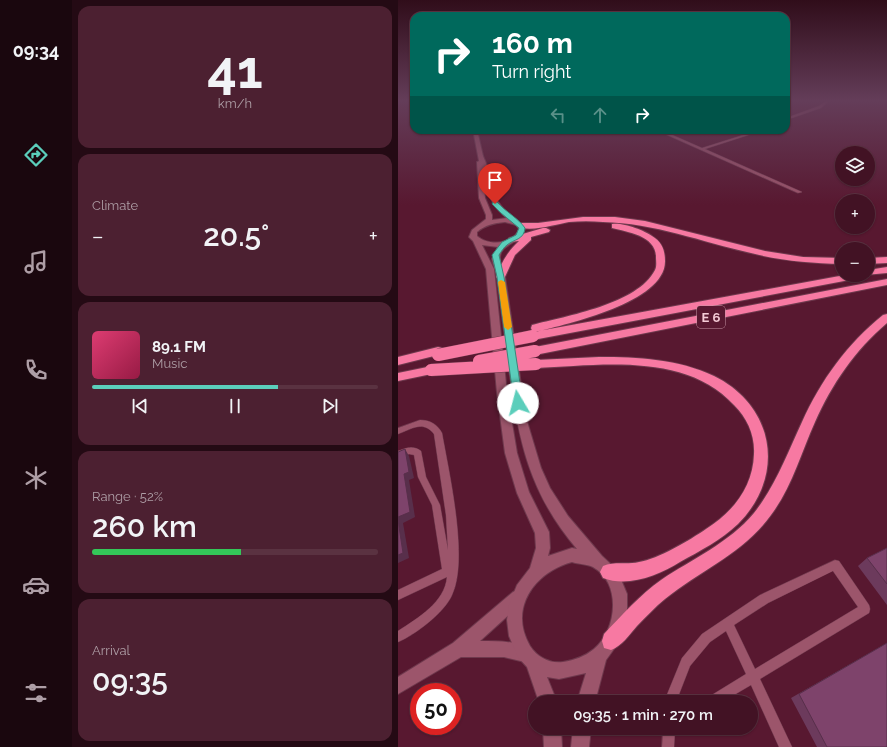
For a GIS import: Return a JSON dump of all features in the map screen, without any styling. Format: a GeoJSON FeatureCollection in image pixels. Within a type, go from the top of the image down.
{"type":"FeatureCollection","features":[{"type":"Feature","properties":{"kind":"highway"},"geometry":{"type":"LineString","coordinates":[[517,224],[538,226],[587,219],[632,222],[658,226],[741,249],[774,256],[811,261],[835,261]]}},
{"type":"Feature","properties":{"kind":"highway"},"geometry":{"type":"LineString","coordinates":[[509,242],[540,232],[580,225],[611,226],[629,229],[645,236],[656,244],[660,250],[662,262],[660,269],[652,282],[622,301],[531,333]]}},
{"type":"Feature","properties":{"kind":"highway"},"geometry":{"type":"LineString","coordinates":[[501,277],[506,262],[513,250],[521,243],[540,232]]}},
{"type":"Feature","properties":{"kind":"highway"},"geometry":{"type":"LineString","coordinates":[[875,261],[887,260]]}},
{"type":"Feature","properties":{"kind":"highway"},"geometry":{"type":"LineString","coordinates":[[875,272],[887,270]]}},
{"type":"Feature","properties":{"kind":"highway","name":"E 6"},"geometry":{"type":"LineString","coordinates":[[398,361],[531,333],[835,279]]}},
{"type":"Feature","properties":{"kind":"highway","name":"E 6"},"geometry":{"type":"LineString","coordinates":[[398,377],[431,370],[536,358],[887,282]]}},
{"type":"Feature","properties":{"kind":"highway"},"geometry":{"type":"LineString","coordinates":[[611,641],[650,600],[686,573],[735,542],[759,519],[787,474],[809,422],[830,380],[852,351],[887,317]]}},
{"type":"Feature","properties":{"kind":"highway"},"geometry":{"type":"LineString","coordinates":[[431,370],[536,358],[626,362],[664,366],[690,371],[712,381],[732,395],[748,413],[759,434],[763,458],[761,471],[751,496],[732,519],[706,538],[658,565],[631,572],[610,572]]}},
{"type":"Feature","properties":{"kind":"main road"},"geometry":{"type":"LineString","coordinates":[[476,135],[480,156],[482,198],[489,217],[486,224]]}},
{"type":"Feature","properties":{"kind":"main road"},"geometry":{"type":"LineString","coordinates":[[459,649],[504,649],[529,657],[542,667],[553,671],[577,669],[588,664],[599,656],[611,641],[619,623],[621,604],[618,586],[610,572],[598,561],[559,516],[539,481],[532,462],[521,418],[501,277],[495,255],[509,242],[522,233],[522,228],[503,212],[493,200],[480,156]]}},
{"type":"Feature","properties":{"kind":"main road"},"geometry":{"type":"LineString","coordinates":[[517,224],[501,220],[486,224],[476,229],[473,233],[473,237],[490,268],[502,393],[511,453],[523,493],[542,532],[543,548],[537,570]]}},
{"type":"Feature","properties":{"kind":"main road"},"geometry":{"type":"LineString","coordinates":[[476,241],[490,245],[509,242]]}},
{"type":"Feature","properties":{"kind":"main road"},"geometry":{"type":"LineString","coordinates":[[545,695],[529,657],[518,641],[515,616],[519,596],[527,582],[537,570],[549,561],[563,556],[581,555],[598,561]]}},
{"type":"Feature","properties":{"kind":"main road"},"geometry":{"type":"LineString","coordinates":[[398,686],[459,649],[519,596]]}},
{"type":"Feature","properties":{"kind":"main road"},"geometry":{"type":"LineString","coordinates":[[588,695],[599,656]]}},
{"type":"Feature","properties":{"kind":"main road"},"geometry":{"type":"LineString","coordinates":[[552,735],[553,747]]}},
{"type":"Feature","properties":{"kind":"main road"},"geometry":{"type":"LineString","coordinates":[[580,747],[581,735]]}},
{"type":"Feature","properties":{"kind":"lane"},"geometry":{"type":"LineString","coordinates":[[669,135],[800,192]]}},
{"type":"Feature","properties":{"kind":"lane"},"geometry":{"type":"LineString","coordinates":[[702,149],[747,135]]}},
{"type":"Feature","properties":{"kind":"lane"},"geometry":{"type":"LineString","coordinates":[[398,431],[422,423],[434,427],[438,433],[448,493],[450,570],[448,593],[433,612],[398,637]]}},
{"type":"Feature","properties":{"kind":"lane"},"geometry":{"type":"LineString","coordinates":[[398,455],[409,451],[415,451],[418,454],[422,477],[436,505],[450,570]]}},
{"type":"Feature","properties":{"kind":"lane"},"geometry":{"type":"LineString","coordinates":[[673,695],[686,662],[706,638],[764,599],[835,565],[865,609],[723,695]]}},
{"type":"Feature","properties":{"kind":"lane"},"geometry":{"type":"LineString","coordinates":[[398,595],[450,570]]}},
{"type":"Feature","properties":{"kind":"lane"},"geometry":{"type":"LineString","coordinates":[[728,624],[754,676],[786,747]]}},
{"type":"Feature","properties":{"kind":"lane"},"geometry":{"type":"LineString","coordinates":[[668,747],[669,735]]}},
{"type":"Feature","properties":{"kind":"building"},"geometry":{"type":"Polygon","coordinates":[[[405,449],[409,472],[404,474],[410,512],[398,517],[398,452],[405,449]]]}},
{"type":"Feature","properties":{"kind":"building"},"geometry":{"type":"Polygon","coordinates":[[[398,520],[403,553],[398,555],[398,520]]]}},
{"type":"Feature","properties":{"kind":"building"},"geometry":{"type":"Polygon","coordinates":[[[887,548],[887,584],[867,558],[887,548]]]}},
{"type":"Feature","properties":{"kind":"building"},"geometry":{"type":"Polygon","coordinates":[[[887,643],[887,747],[827,747],[799,694],[887,643]]]}},
{"type":"Feature","properties":{"kind":"slow traffic"},"geometry":{"type":"LineString","coordinates":[[501,282],[508,327]]}},
{"type":"Feature","properties":{"kind":"route"},"geometry":{"type":"LineString","coordinates":[[495,204],[522,228],[522,233],[518,237],[505,243],[495,255],[501,277],[518,403]]}}]}
